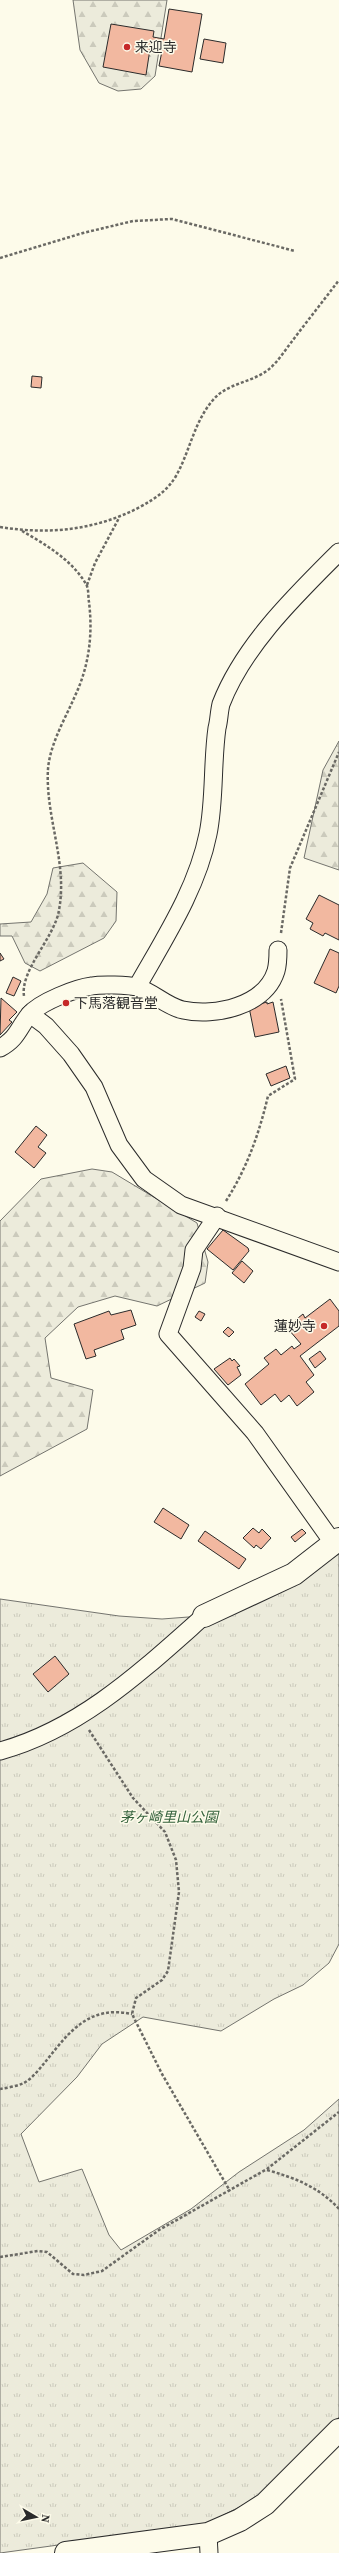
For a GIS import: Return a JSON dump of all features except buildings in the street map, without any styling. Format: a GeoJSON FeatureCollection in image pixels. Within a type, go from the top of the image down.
{"type":"FeatureCollection","features":[{"type":"Feature","properties":{"kind":"street"},"geometry":{"type":"LineString","coordinates":[[137,987],[175,919],[199,870],[209,833],[216,738],[221,705],[250,651],[309,582],[339,552]]}},
{"type":"Feature","properties":{"kind":"street"},"geometry":{"type":"LineString","coordinates":[[0,1048],[12,1041],[30,1014],[51,1000],[92,986],[137,987],[181,1010],[199,1012],[218,1011],[243,1003],[264,991],[276,971],[278,950]]}},
{"type":"Feature","properties":{"kind":"street"},"geometry":{"type":"LineString","coordinates":[[30,1014],[46,1026],[71,1054],[94,1086],[119,1145],[144,1179],[181,1205],[217,1216],[339,1262]]}},
{"type":"Feature","properties":{"kind":"street"},"geometry":{"type":"LineString","coordinates":[[0,1751],[24,1744],[80,1715],[127,1684],[204,1616],[294,1574],[336,1542],[255,1433],[168,1334],[192,1268],[194,1250],[217,1216]]}},
{"type":"Feature","properties":{"kind":"street"},"geometry":{"type":"LineString","coordinates":[[66,2553],[208,2544],[240,2520],[265,2504],[339,2430]]}},
{"type":"Feature","properties":{"kind":"path"},"geometry":{"type":"LineString","coordinates":[[0,258],[83,233],[133,221],[172,219],[295,251]]}},
{"type":"Feature","properties":{"kind":"path"},"geometry":{"type":"LineString","coordinates":[[0,527],[22,531],[53,531],[85,528],[119,518],[158,497],[167,489],[176,475],[198,420],[214,399],[230,386],[267,371],[339,280]]}},
{"type":"Feature","properties":{"kind":"path"},"geometry":{"type":"LineString","coordinates":[[30,1014],[24,994],[28,975],[59,911],[61,882],[47,780],[49,755],[85,673],[92,626],[87,585],[95,563],[119,518]]}},
{"type":"Feature","properties":{"kind":"path"},"geometry":{"type":"LineString","coordinates":[[22,531],[49,546],[68,563],[87,585]]}},
{"type":"Feature","properties":{"kind":"path"},"geometry":{"type":"LineString","coordinates":[[278,950],[290,868],[339,752]]}},
{"type":"Feature","properties":{"kind":"path"},"geometry":{"type":"LineString","coordinates":[[217,1216],[242,1177],[257,1139],[268,1096],[295,1079],[276,971]]}},
{"type":"Feature","properties":{"kind":"path"},"geometry":{"type":"LineString","coordinates":[[80,1715],[108,1762],[134,1798],[165,1832],[176,1860],[179,1892],[168,1971],[162,1980],[136,1998],[132,2014],[162,2074],[230,2191]]}},
{"type":"Feature","properties":{"kind":"path"},"geometry":{"type":"LineString","coordinates":[[0,2089],[24,2082],[39,2070],[70,2032],[83,2020],[120,2011],[132,2014]]}},
{"type":"Feature","properties":{"kind":"path"},"geometry":{"type":"LineString","coordinates":[[0,2257],[38,2250],[47,2252],[73,2274],[84,2275],[102,2270],[159,2230],[267,2169],[339,2112]]}},
{"type":"Feature","properties":{"kind":"path"},"geometry":{"type":"LineString","coordinates":[[267,2169],[297,2178],[328,2197],[339,2209]]}},
{"type":"Feature","properties":{"kind":"green space"},"geometry":{"type":"Polygon","coordinates":[[[73,0],[167,0],[155,76],[141,89],[118,91],[99,83],[80,50],[73,0]]]}},
{"type":"Feature","properties":{"kind":"green space"},"geometry":{"type":"Polygon","coordinates":[[[339,741],[339,870],[304,858],[323,770],[339,741]]]}},
{"type":"Feature","properties":{"kind":"green space"},"geometry":{"type":"Polygon","coordinates":[[[83,863],[117,892],[116,921],[104,938],[40,971],[25,963],[12,936],[0,936],[0,924],[31,922],[47,894],[53,868],[83,863]]]}},
{"type":"Feature","properties":{"kind":"green space"},"geometry":{"type":"Polygon","coordinates":[[[92,1169],[112,1172],[197,1223],[208,1262],[205,1283],[157,1306],[115,1296],[78,1307],[45,1338],[51,1378],[93,1390],[87,1429],[0,1476],[0,1221],[41,1179],[92,1169]]]}},
{"type":"Feature","properties":{"kind":"green space","name":"茅ヶ崎里山公園"},"geometry":{"type":"Polygon","coordinates":[[[339,1554],[339,1944],[329,1963],[303,1985],[274,1999],[221,2031],[143,2017],[102,2044],[77,2077],[21,2134],[39,2182],[82,2169],[109,2235],[121,2250],[191,2209],[239,2172],[304,2130],[339,2099],[339,2417],[255,2499],[204,2525],[0,2553],[0,1599],[119,1616],[162,1619],[228,1614],[315,1569],[339,1554]]]}},
{"type":"Feature","properties":{"kind":"place","name":"来迎寺"},"geometry":{"type":"Point","coordinates":[127,47]}},
{"type":"Feature","properties":{"kind":"place","name":"下馬落観音堂"},"geometry":{"type":"Point","coordinates":[66,1003]}},
{"type":"Feature","properties":{"kind":"place","name":"蓮妙寺"},"geometry":{"type":"Point","coordinates":[324,1326]}}]}
